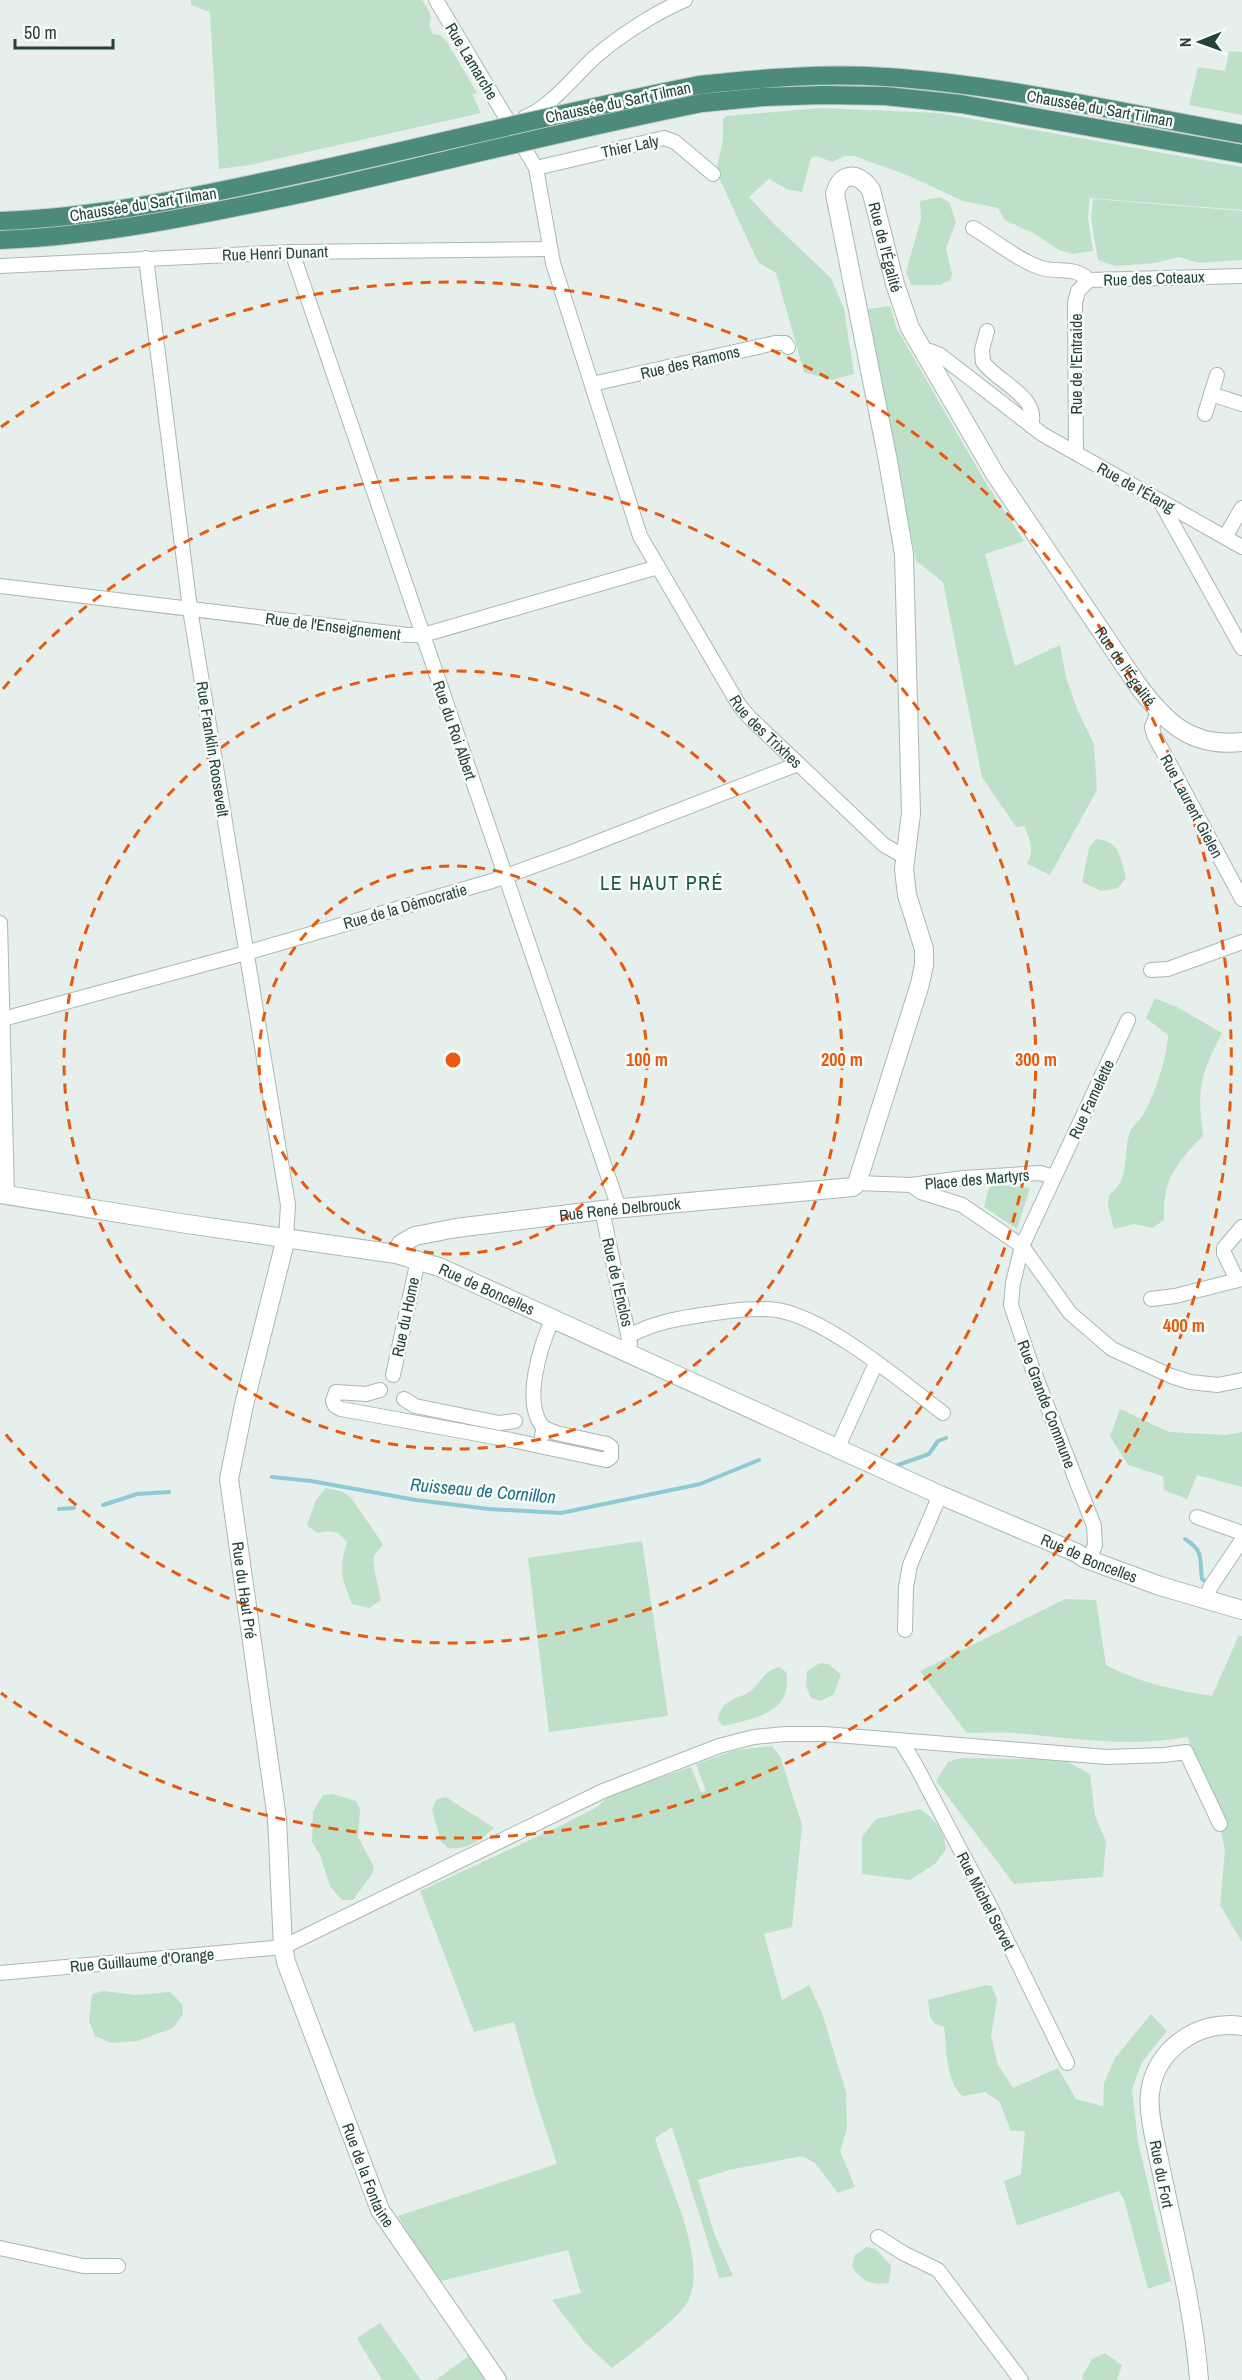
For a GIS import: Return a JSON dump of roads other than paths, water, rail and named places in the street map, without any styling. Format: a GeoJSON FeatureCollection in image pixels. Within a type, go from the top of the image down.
{"type":"FeatureCollection","features":[{"type":"Feature","properties":{"kind":"highway","name":"Chaussée du Sart Tilman"},"geometry":{"type":"LineString","coordinates":[[0,221],[94,214],[174,202],[605,104],[699,85],[766,77],[884,77],[963,84],[1242,134]]}},
{"type":"Feature","properties":{"kind":"highway","name":"Chaussée du Sart Tilman"},"geometry":{"type":"LineString","coordinates":[[0,240],[96,232],[179,220],[609,122],[702,104],[763,97],[885,96],[961,104],[1242,154]]}},
{"type":"Feature","properties":{"kind":"street","name":"Rue Lamarche"},"geometry":{"type":"LineString","coordinates":[[436,0],[536,168]]}},
{"type":"Feature","properties":{"kind":"street"},"geometry":{"type":"LineString","coordinates":[[509,121],[542,109],[597,55],[680,1]]}},
{"type":"Feature","properties":{"kind":"street","name":"Thier Laly"},"geometry":{"type":"LineString","coordinates":[[536,168],[664,138],[675,142],[713,174]]}},
{"type":"Feature","properties":{"kind":"street","name":"Rue des Trixhes"},"geometry":{"type":"LineString","coordinates":[[536,168],[550,249],[636,525],[658,567],[739,705],[884,844],[905,857]]}},
{"type":"Feature","properties":{"kind":"street","name":"Rue de l'Égalité"},"geometry":{"type":"LineString","coordinates":[[905,857],[909,841],[911,813],[904,554],[835,194],[842,180],[857,177],[863,179],[871,190],[906,320],[995,474],[1158,712],[1171,724],[1193,736],[1218,743],[1242,742]]}},
{"type":"Feature","properties":{"kind":"street","name":"Rue des Coteaux"},"geometry":{"type":"LineString","coordinates":[[973,228],[1037,266],[1051,270],[1077,271],[1089,280],[1242,276]]}},
{"type":"Feature","properties":{"kind":"street","name":"Rue Henri Dunant"},"geometry":{"type":"LineString","coordinates":[[0,266],[292,252],[550,249]]}},
{"type":"Feature","properties":{"kind":"street","name":"Rue du Roi Albert"},"geometry":{"type":"LineString","coordinates":[[292,252],[505,877],[610,1209]]}},
{"type":"Feature","properties":{"kind":"street","name":"Rue Franklin Roosevelt"},"geometry":{"type":"LineString","coordinates":[[146,258],[190,609],[288,1205],[286,1238]]}},
{"type":"Feature","properties":{"kind":"street","name":"Rue de l'Entraide"},"geometry":{"type":"LineString","coordinates":[[1076,453],[1075,303],[1078,291],[1089,280]]}},
{"type":"Feature","properties":{"kind":"street"},"geometry":{"type":"LineString","coordinates":[[987,331],[982,354],[983,362],[1031,405],[1033,416],[1030,426]]}},
{"type":"Feature","properties":{"kind":"street","name":"Rue des Ramons"},"geometry":{"type":"LineString","coordinates":[[592,384],[775,343],[785,343],[788,347]]}},
{"type":"Feature","properties":{"kind":"street","name":"Rue de l'Étang"},"geometry":{"type":"LineString","coordinates":[[925,354],[930,351],[940,356],[1030,426],[1242,547]]}},
{"type":"Feature","properties":{"kind":"street"},"geometry":{"type":"LineString","coordinates":[[1205,414],[1217,375]]}},
{"type":"Feature","properties":{"kind":"street"},"geometry":{"type":"LineString","coordinates":[[1211,394],[1242,404]]}},
{"type":"Feature","properties":{"kind":"street"},"geometry":{"type":"LineString","coordinates":[[1160,501],[1242,648]]}},
{"type":"Feature","properties":{"kind":"street"},"geometry":{"type":"LineString","coordinates":[[1225,537],[1242,508]]}},
{"type":"Feature","properties":{"kind":"street","name":"Rue de l'Enseignement"},"geometry":{"type":"LineString","coordinates":[[0,586],[406,635],[423,635],[658,567]]}},
{"type":"Feature","properties":{"kind":"street","name":"Rue Laurent Gielen"},"geometry":{"type":"LineString","coordinates":[[1158,712],[1152,727],[1154,735],[1242,899]]}},
{"type":"Feature","properties":{"kind":"street","name":"Rue de la Démocratie"},"geometry":{"type":"LineString","coordinates":[[3,1019],[246,953],[505,877],[798,764]]}},
{"type":"Feature","properties":{"kind":"street"},"geometry":{"type":"LineString","coordinates":[[855,1185],[924,964],[924,949],[908,895],[905,857]]}},
{"type":"Feature","properties":{"kind":"street"},"geometry":{"type":"LineString","coordinates":[[0,924],[4,1194]]}},
{"type":"Feature","properties":{"kind":"street"},"geometry":{"type":"LineString","coordinates":[[1151,970],[1168,969],[1242,942]]}},
{"type":"Feature","properties":{"kind":"street","name":"Rue Famelette"},"geometry":{"type":"LineString","coordinates":[[1054,1177],[1128,1020]]}},
{"type":"Feature","properties":{"kind":"street","name":"Place des Martyrs"},"geometry":{"type":"LineString","coordinates":[[1040,1173],[1054,1177],[1022,1246],[962,1205],[921,1192],[911,1185],[954,1179],[1040,1173]]}},
{"type":"Feature","properties":{"kind":"street","name":"Rue René Delbrouck"},"geometry":{"type":"LineString","coordinates":[[396,1254],[397,1248],[407,1240],[438,1231],[610,1209],[855,1185],[911,1185]]}},
{"type":"Feature","properties":{"kind":"street","name":"Rue de Boncelles"},"geometry":{"type":"LineString","coordinates":[[4,1194],[187,1224],[396,1254],[418,1260],[464,1277],[837,1449],[1089,1560],[1160,1586],[1242,1610]]}},
{"type":"Feature","properties":{"kind":"street","name":"Rue de l'Enclos"},"geometry":{"type":"LineString","coordinates":[[610,1209],[632,1355]]}},
{"type":"Feature","properties":{"kind":"street"},"geometry":{"type":"LineString","coordinates":[[1151,1299],[1175,1296],[1239,1279],[1224,1253],[1224,1248],[1242,1227]]}},
{"type":"Feature","properties":{"kind":"street","name":"Rue du Haut Pré"},"geometry":{"type":"LineString","coordinates":[[284,1947],[277,1819],[229,1479],[244,1405],[286,1238]]}},
{"type":"Feature","properties":{"kind":"street"},"geometry":{"type":"LineString","coordinates":[[1022,1246],[1070,1313],[1112,1349],[1190,1382],[1218,1385],[1242,1380]]}},
{"type":"Feature","properties":{"kind":"street","name":"Rue Grande Commune"},"geometry":{"type":"LineString","coordinates":[[1022,1246],[1013,1283],[1011,1305],[1032,1368],[1094,1526],[1095,1545],[1089,1560]]}},
{"type":"Feature","properties":{"kind":"street","name":"Rue du Home"},"geometry":{"type":"LineString","coordinates":[[393,1375],[418,1260]]}},
{"type":"Feature","properties":{"kind":"street"},"geometry":{"type":"LineString","coordinates":[[629,1336],[648,1326],[674,1319],[720,1313],[775,1310],[809,1320],[876,1363],[943,1413]]}},
{"type":"Feature","properties":{"kind":"street"},"geometry":{"type":"LineString","coordinates":[[380,1390],[366,1394],[340,1392],[334,1396],[333,1401],[335,1406],[341,1409],[607,1460],[612,1453],[611,1447],[607,1444],[556,1433],[544,1428],[538,1420],[532,1401],[542,1346],[553,1318]]}},
{"type":"Feature","properties":{"kind":"street"},"geometry":{"type":"LineString","coordinates":[[837,1449],[876,1363]]}},
{"type":"Feature","properties":{"kind":"street"},"geometry":{"type":"LineString","coordinates":[[372,1415],[380,1390],[393,1375],[404,1399],[415,1406],[499,1423],[515,1421]]}},
{"type":"Feature","properties":{"kind":"street"},"geometry":{"type":"LineString","coordinates":[[400,1419],[404,1399]]}},
{"type":"Feature","properties":{"kind":"street"},"geometry":{"type":"LineString","coordinates":[[511,1440],[515,1421],[532,1401]]}},
{"type":"Feature","properties":{"kind":"street"},"geometry":{"type":"LineString","coordinates":[[540,1447],[544,1428]]}},
{"type":"Feature","properties":{"kind":"street"},"geometry":{"type":"LineString","coordinates":[[905,1630],[906,1587],[910,1565],[940,1495]]}},
{"type":"Feature","properties":{"kind":"street"},"geometry":{"type":"LineString","coordinates":[[1197,1517],[1242,1533]]}},
{"type":"Feature","properties":{"kind":"street"},"geometry":{"type":"LineString","coordinates":[[1205,1599],[1211,1586],[1242,1540]]}},
{"type":"Feature","properties":{"kind":"street"},"geometry":{"type":"LineString","coordinates":[[284,1947],[583,1800],[719,1746],[761,1736],[803,1733],[1107,1757],[1156,1756],[1186,1752],[1220,1824]]}},
{"type":"Feature","properties":{"kind":"street","name":"Rue Michel Servet"},"geometry":{"type":"LineString","coordinates":[[901,1742],[915,1764],[990,1906],[1067,2063]]}},
{"type":"Feature","properties":{"kind":"street","name":"Rue Guillaume d'Orange"},"geometry":{"type":"LineString","coordinates":[[0,1973],[284,1947]]}},
{"type":"Feature","properties":{"kind":"street","name":"Rue de la Fontaine"},"geometry":{"type":"LineString","coordinates":[[284,1947],[290,1976],[380,2210],[497,2380]]}},
{"type":"Feature","properties":{"kind":"street","name":"Rue du Fort"},"geometry":{"type":"LineString","coordinates":[[1199,2380],[1192,2315],[1154,2133],[1150,2093],[1159,2066],[1176,2043],[1193,2033],[1211,2027],[1242,2026]]}},
{"type":"Feature","properties":{"kind":"street"},"geometry":{"type":"LineString","coordinates":[[878,2237],[903,2253],[938,2270],[1021,2380]]}},
{"type":"Feature","properties":{"kind":"street"},"geometry":{"type":"LineString","coordinates":[[0,2248],[83,2266],[118,2266]]}},
{"type":"Feature","properties":{"kind":"waterway","name":"Ruisseau de Cornillon"},"geometry":{"type":"LineString","coordinates":[[898,1465],[929,1454],[938,1441],[946,1438]]}},
{"type":"Feature","properties":{"kind":"waterway","name":"Ruisseau de Cornillon"},"geometry":{"type":"LineString","coordinates":[[272,1477],[311,1481],[416,1500],[489,1509],[561,1513],[700,1484],[759,1460]]}},
{"type":"Feature","properties":{"kind":"waterway","name":"Ruisseau de Cornillon"},"geometry":{"type":"LineString","coordinates":[[103,1505],[137,1494],[169,1492]]}},
{"type":"Feature","properties":{"kind":"waterway","name":"Ruisseau de Cornillon"},"geometry":{"type":"LineString","coordinates":[[59,1509],[74,1508]]}},
{"type":"Feature","properties":{"kind":"waterway","name":"Ruisseau de Cornillon"},"geometry":{"type":"LineString","coordinates":[[1185,1539],[1198,1552],[1202,1579],[1206,1582]]}},
{"type":"Feature","properties":{"kind":"district","name":"LE HAUT PRÉ"},"geometry":{"type":"Point","coordinates":[662,883]}}]}
